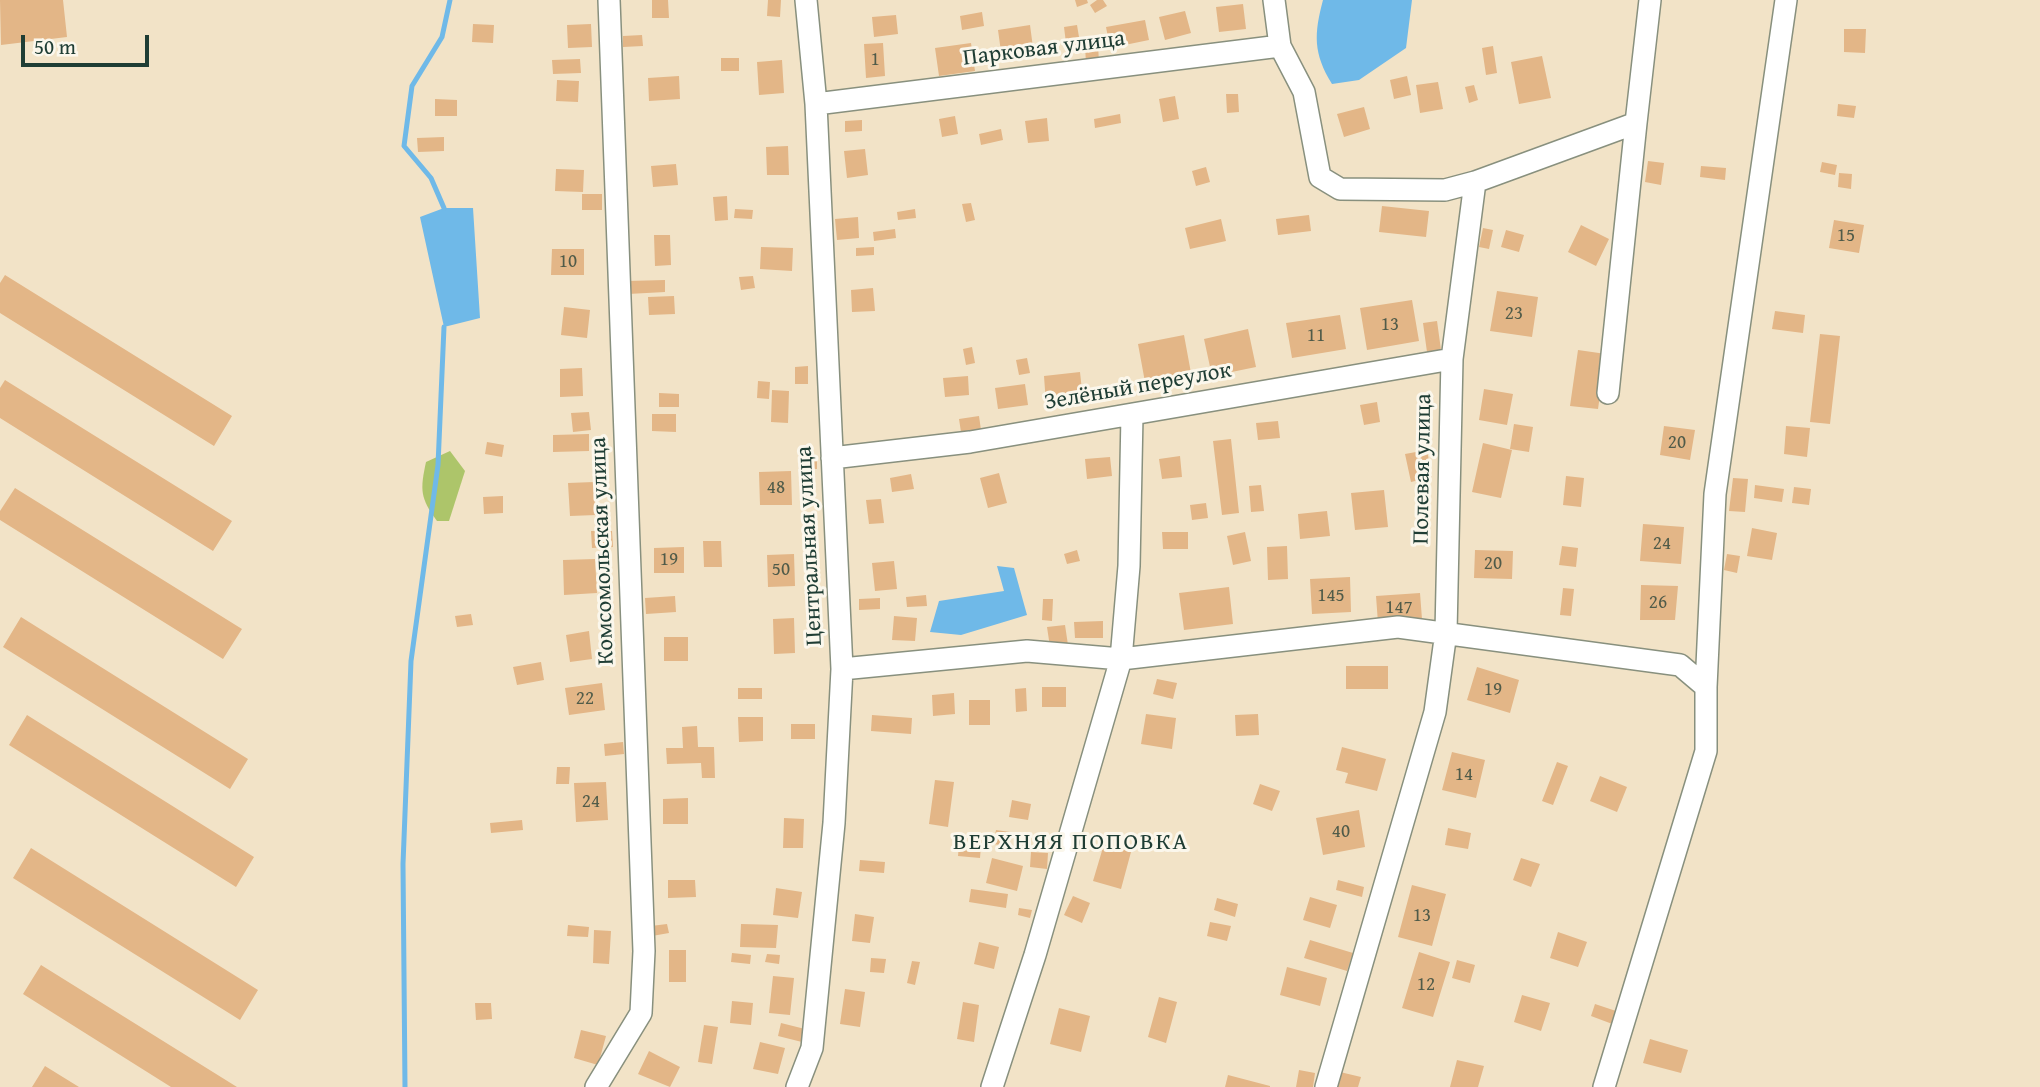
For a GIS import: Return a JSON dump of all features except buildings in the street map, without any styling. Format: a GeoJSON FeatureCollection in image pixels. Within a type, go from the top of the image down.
{"type":"FeatureCollection","features":[{"type":"Feature","properties":{"kind":"street","name":"Комсомольская улица"},"geometry":{"type":"LineString","coordinates":[[596,1087],[640,1013],[644,951],[609,0]]}},
{"type":"Feature","properties":{"kind":"street","name":"Центральная улица"},"geometry":{"type":"LineString","coordinates":[[797,1087],[812,1048],[834,823],[842,669],[816,104],[806,0]]}},
{"type":"Feature","properties":{"kind":"street"},"geometry":{"type":"LineString","coordinates":[[1273,0],[1280,46],[1304,92],[1320,177],[1340,189],[1446,190],[1475,182],[1636,122]]}},
{"type":"Feature","properties":{"kind":"street"},"geometry":{"type":"LineString","coordinates":[[1608,393],[1650,0]]}},
{"type":"Feature","properties":{"kind":"street"},"geometry":{"type":"LineString","coordinates":[[1604,1087],[1706,751],[1706,687],[1715,494],[1786,0]]}},
{"type":"Feature","properties":{"kind":"street","name":"Парковая улица"},"geometry":{"type":"LineString","coordinates":[[816,104],[1280,46]]}},
{"type":"Feature","properties":{"kind":"street","name":"Полевая улица"},"geometry":{"type":"LineString","coordinates":[[1326,1087],[1435,712],[1446,632],[1452,359],[1475,182]]}},
{"type":"Feature","properties":{"kind":"street","name":"Зелёный переулок"},"geometry":{"type":"LineString","coordinates":[[832,458],[970,442],[1452,359]]}},
{"type":"Feature","properties":{"kind":"street"},"geometry":{"type":"LineString","coordinates":[[992,1087],[1035,955],[1122,659],[1129,566],[1132,415]]}},
{"type":"Feature","properties":{"kind":"street"},"geometry":{"type":"LineString","coordinates":[[842,669],[1027,651],[1122,659],[1398,627],[1680,665],[1706,687]]}},
{"type":"Feature","properties":{"kind":"green space"},"geometry":{"type":"Polygon","coordinates":[[[450,451],[465,471],[449,521],[437,521],[424,500],[424,472],[426,462],[450,451]]]}},
{"type":"Feature","properties":{"kind":"water"},"geometry":{"type":"Polygon","coordinates":[[[1323,0],[1412,0],[1406,48],[1359,80],[1332,84],[1318,53],[1317,33],[1323,0]]]}},
{"type":"Feature","properties":{"kind":"water"},"geometry":{"type":"Polygon","coordinates":[[[444,208],[473,208],[480,318],[444,327],[420,217],[444,208]]]}},
{"type":"Feature","properties":{"kind":"water"},"geometry":{"type":"Polygon","coordinates":[[[997,566],[1014,568],[1027,615],[961,635],[930,632],[939,601],[1004,591],[997,566]]]}},
{"type":"Feature","properties":{"kind":"waterway"},"geometry":{"type":"LineString","coordinates":[[444,208],[431,178],[404,146],[412,86],[442,37],[450,0]]}},
{"type":"Feature","properties":{"kind":"waterway"},"geometry":{"type":"LineString","coordinates":[[405,1087],[403,864],[411,661],[438,465],[444,327]]}},
{"type":"Feature","properties":{"kind":"district","name":"ВЕРХНЯЯ ПОПОВКА"},"geometry":{"type":"Point","coordinates":[1071,843]}}]}
